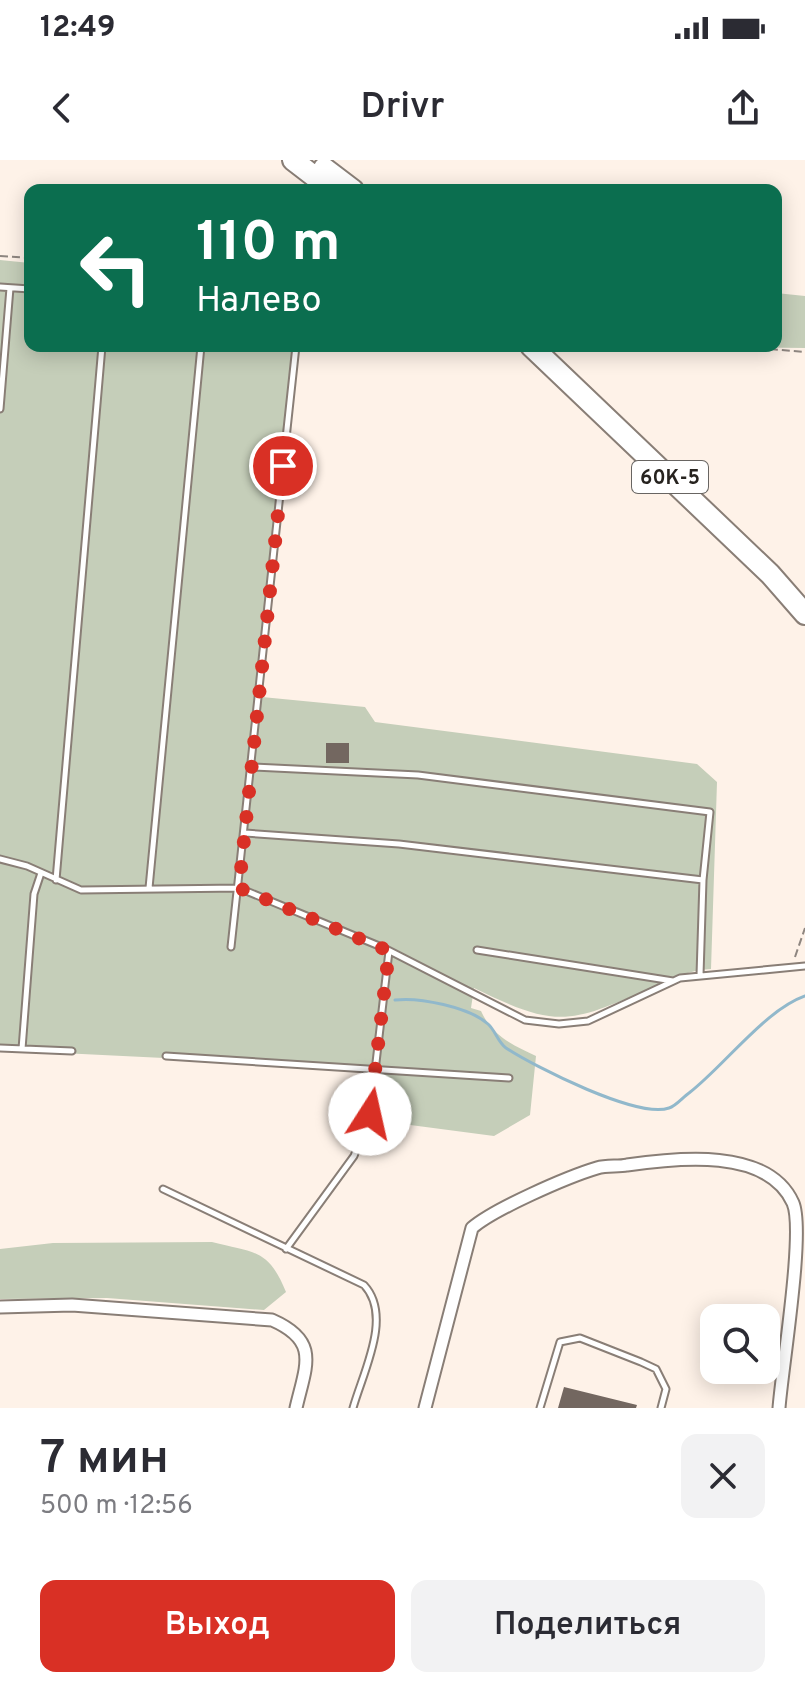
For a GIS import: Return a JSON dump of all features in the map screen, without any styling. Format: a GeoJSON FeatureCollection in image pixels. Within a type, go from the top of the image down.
{"type":"FeatureCollection","features":[{"type":"Feature","properties":{"kind":"highway"},"geometry":{"type":"LineString","coordinates":[[293,160],[324,184]]}},
{"type":"Feature","properties":{"kind":"highway"},"geometry":{"type":"LineString","coordinates":[[313,160],[345,184]]}},
{"type":"Feature","properties":{"kind":"highway","name":"60К-5"},"geometry":{"type":"LineString","coordinates":[[537,352],[759,563],[805,614]]}},
{"type":"Feature","properties":{"kind":"highway","name":"60К-5"},"geometry":{"type":"LineString","coordinates":[[555,352],[805,595]]}},
{"type":"Feature","properties":{"kind":"street"},"geometry":{"type":"LineString","coordinates":[[425,1408],[472,1228],[497,1213],[600,1167],[674,1157],[721,1160],[760,1171],[781,1184],[794,1205],[797,1236],[779,1408]]}},
{"type":"Feature","properties":{"kind":"street"},"geometry":{"type":"LineString","coordinates":[[0,1307],[72,1305],[272,1320],[293,1329],[304,1342],[307,1358],[296,1408]]}},
{"type":"Feature","properties":{"kind":"lane"},"geometry":{"type":"LineString","coordinates":[[0,287],[24,289]]}},
{"type":"Feature","properties":{"kind":"lane"},"geometry":{"type":"LineString","coordinates":[[0,409],[10,288]]}},
{"type":"Feature","properties":{"kind":"lane"},"geometry":{"type":"LineString","coordinates":[[56,880],[101,352]]}},
{"type":"Feature","properties":{"kind":"lane"},"geometry":{"type":"LineString","coordinates":[[149,888],[200,352]]}},
{"type":"Feature","properties":{"kind":"lane"},"geometry":{"type":"LineString","coordinates":[[231,947],[295,352]]}},
{"type":"Feature","properties":{"kind":"lane"},"geometry":{"type":"LineString","coordinates":[[252,767],[418,775],[710,812],[703,880],[700,975]]}},
{"type":"Feature","properties":{"kind":"lane"},"geometry":{"type":"LineString","coordinates":[[245,833],[399,844],[703,880]]}},
{"type":"Feature","properties":{"kind":"lane"},"geometry":{"type":"LineString","coordinates":[[0,859],[81,890],[239,888],[389,951],[525,1020],[559,1024],[588,1021],[674,981],[700,975],[805,966]]}},
{"type":"Feature","properties":{"kind":"lane"},"geometry":{"type":"LineString","coordinates":[[22,1049],[34,894],[41,873]]}},
{"type":"Feature","properties":{"kind":"lane"},"geometry":{"type":"LineString","coordinates":[[477,950],[674,981]]}},
{"type":"Feature","properties":{"kind":"lane"},"geometry":{"type":"LineString","coordinates":[[286,1249],[354,1156],[370,1114],[378,1070],[389,951]]}},
{"type":"Feature","properties":{"kind":"lane"},"geometry":{"type":"LineString","coordinates":[[0,1048],[72,1051]]}},
{"type":"Feature","properties":{"kind":"lane"},"geometry":{"type":"LineString","coordinates":[[166,1056],[509,1078]]}},
{"type":"Feature","properties":{"kind":"lane"},"geometry":{"type":"LineString","coordinates":[[163,1189],[364,1285],[373,1295],[379,1317],[353,1408]]}},
{"type":"Feature","properties":{"kind":"lane"},"geometry":{"type":"LineString","coordinates":[[540,1408],[560,1342],[569,1338],[580,1338],[656,1369],[666,1389],[661,1408]]}},
{"type":"Feature","properties":{"kind":"path"},"geometry":{"type":"LineString","coordinates":[[0,256],[24,258]]}},
{"type":"Feature","properties":{"kind":"path"},"geometry":{"type":"LineString","coordinates":[[782,350],[805,352]]}},
{"type":"Feature","properties":{"kind":"path"},"geometry":{"type":"LineString","coordinates":[[792,965],[805,928]]}},
{"type":"Feature","properties":{"kind":"green space"},"geometry":{"type":"Polygon","coordinates":[[[0,260],[24,262],[24,352],[298,352],[262,697],[365,707],[375,722],[697,764],[717,782],[711,969],[681,975],[601,1009],[564,1017],[526,1010],[474,988],[471,1008],[481,1011],[491,1027],[504,1039],[536,1056],[530,1115],[494,1136],[380,1121],[369,1068],[0,1050],[0,260]]]}},
{"type":"Feature","properties":{"kind":"green space"},"geometry":{"type":"Polygon","coordinates":[[[782,294],[805,296],[805,348],[782,348],[782,294]]]}},
{"type":"Feature","properties":{"kind":"green space"},"geometry":{"type":"Polygon","coordinates":[[[212,1242],[249,1251],[266,1260],[286,1292],[264,1310],[107,1298],[0,1299],[0,1249],[53,1243],[212,1242]]]}},
{"type":"Feature","properties":{"kind":"building"},"geometry":{"type":"Polygon","coordinates":[[[326,743],[349,743],[349,763],[326,763],[326,743]]]}},
{"type":"Feature","properties":{"kind":"building"},"geometry":{"type":"Polygon","coordinates":[[[564,1387],[637,1405],[636,1408],[558,1408],[564,1387]]]}},
{"type":"Feature","properties":{"kind":"waterway"},"geometry":{"type":"LineString","coordinates":[[395,1000],[430,1002],[469,1013],[488,1024],[506,1048],[539,1067],[611,1099],[654,1109],[669,1108],[677,1103],[775,1013],[805,996]]}},
{"type":"Feature","properties":{"kind":"route"},"geometry":{"type":"LineString","coordinates":[[283,466],[239,888],[389,951],[378,1070],[370,1114]]}}]}
